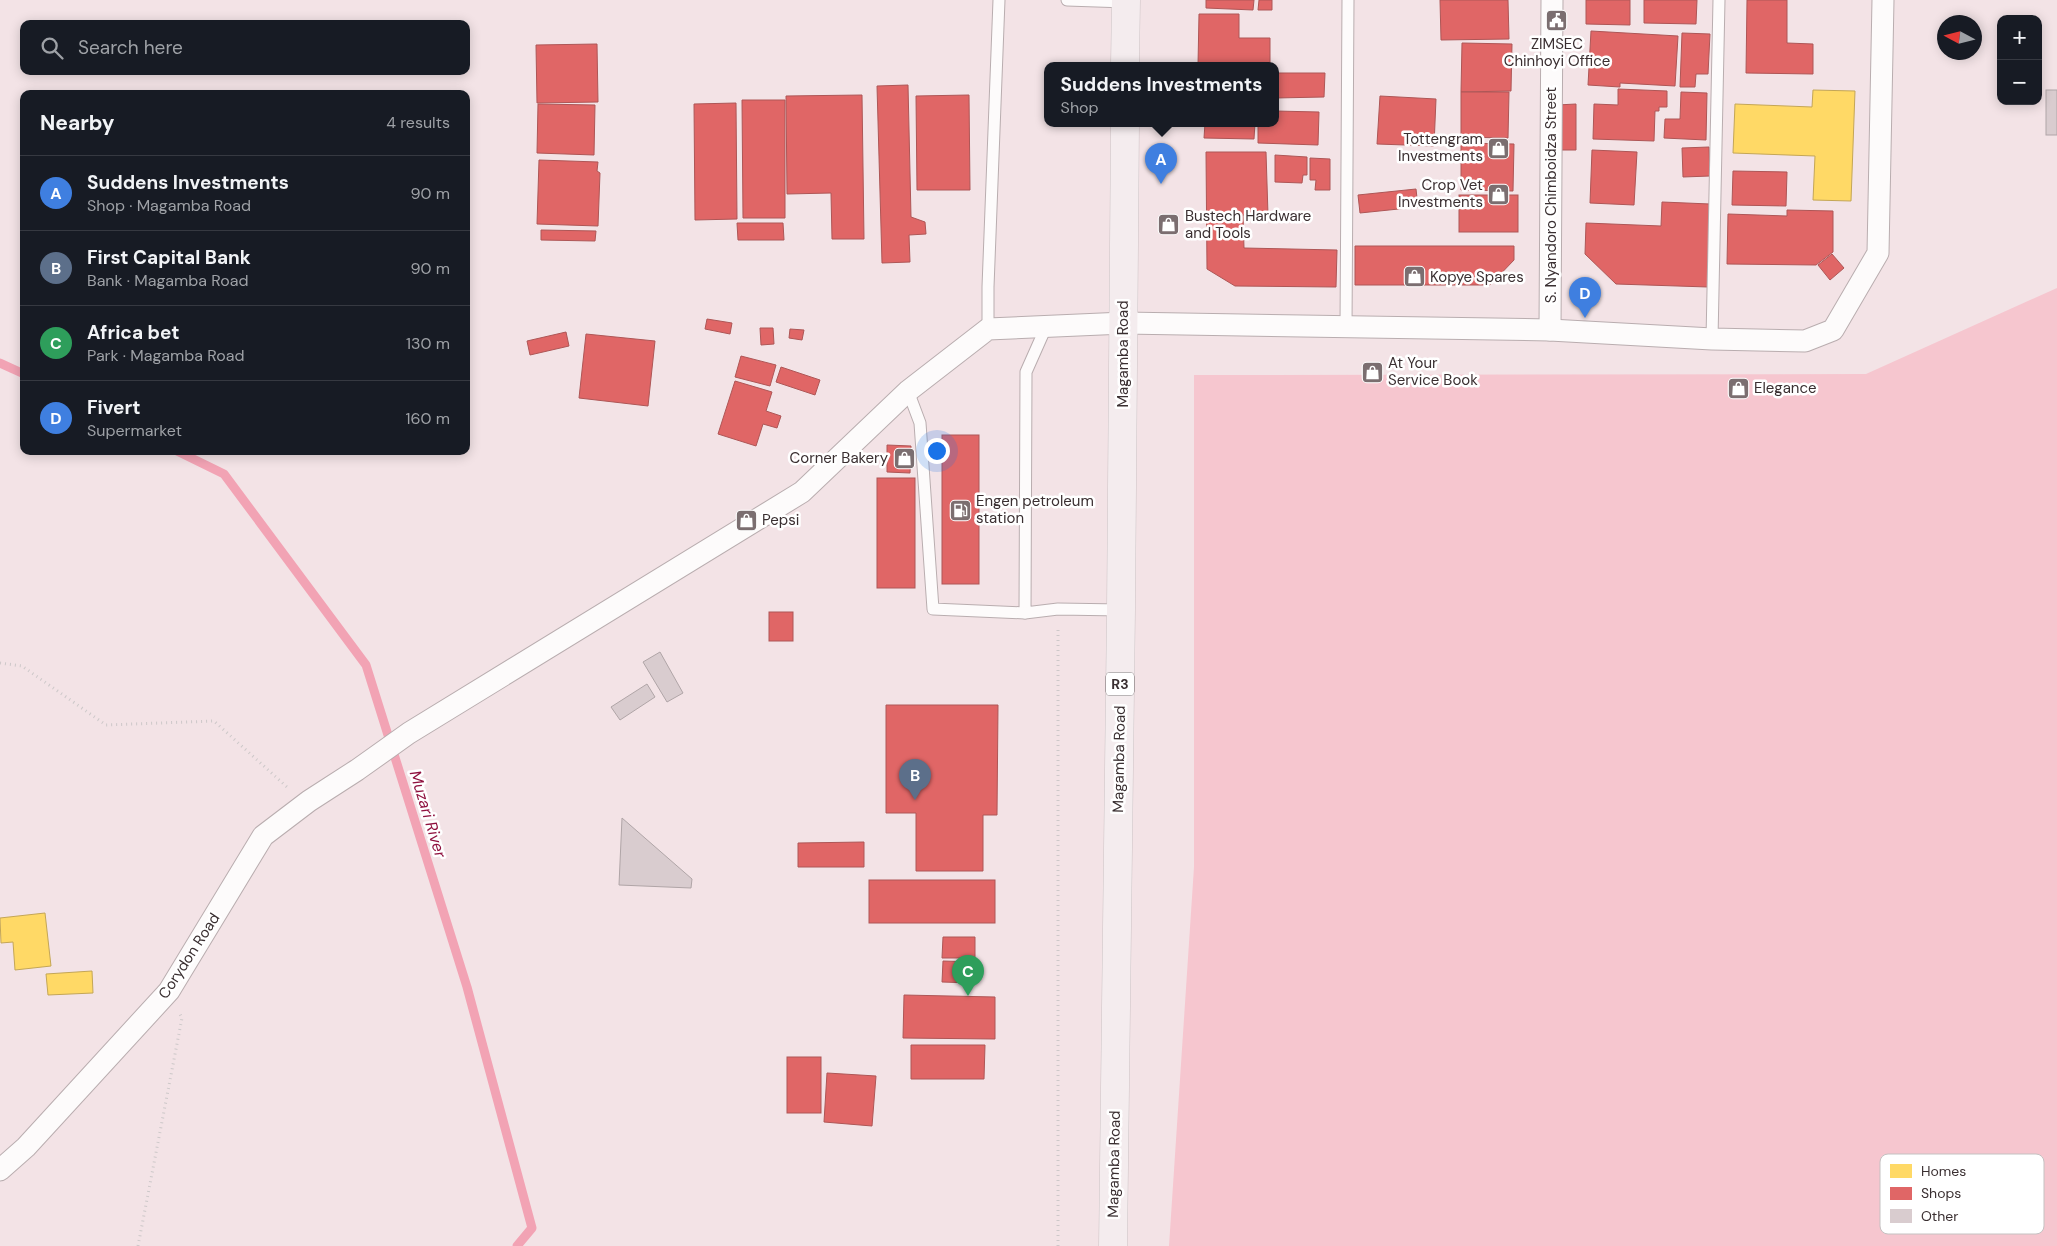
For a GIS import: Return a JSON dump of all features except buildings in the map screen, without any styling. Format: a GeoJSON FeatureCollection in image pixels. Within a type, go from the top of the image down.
{"type":"FeatureCollection","features":[{"type":"Feature","properties":{"kind":"highway"},"geometry":{"type":"LineString","coordinates":[[1125,62],[1126,1]]}},
{"type":"Feature","properties":{"kind":"highway","name":"Magamba Road"},"geometry":{"type":"LineString","coordinates":[[1113,1246],[1125,127]]}},
{"type":"Feature","properties":{"kind":"street","name":"S. Nyandoro Chimboidza Street"},"geometry":{"type":"LineString","coordinates":[[1550,330],[1552,0]]}},
{"type":"Feature","properties":{"kind":"street"},"geometry":{"type":"LineString","coordinates":[[988,329],[1124,323],[1550,330],[1712,339],[1805,341],[1833,330],[1878,253],[1883,0]]}},
{"type":"Feature","properties":{"kind":"street","name":"Corydon Road"},"geometry":{"type":"LineString","coordinates":[[0,1170],[26,1147],[169,991],[263,836],[308,800],[357,770],[408,733],[802,492],[908,391],[988,329]]}},
{"type":"Feature","properties":{"kind":"lane"},"geometry":{"type":"LineString","coordinates":[[988,329],[998,0]]}},
{"type":"Feature","properties":{"kind":"lane"},"geometry":{"type":"LineString","coordinates":[[1067,0],[1126,1]]}},
{"type":"Feature","properties":{"kind":"lane"},"geometry":{"type":"LineString","coordinates":[[1346,327],[1348,0]]}},
{"type":"Feature","properties":{"kind":"lane"},"geometry":{"type":"LineString","coordinates":[[1712,339],[1719,0]]}},
{"type":"Feature","properties":{"kind":"lane"},"geometry":{"type":"LineString","coordinates":[[1025,613],[1026,372],[1046,327]]}},
{"type":"Feature","properties":{"kind":"lane"},"geometry":{"type":"LineString","coordinates":[[908,391],[920,423],[933,609],[1025,613],[1058,609],[1121,610]]}},
{"type":"Feature","properties":{"kind":"path"},"geometry":{"type":"LineString","coordinates":[[1058,609],[1058,1246]]}},
{"type":"Feature","properties":{"kind":"path"},"geometry":{"type":"LineString","coordinates":[[0,663],[22,666],[106,725],[214,721],[297,796],[308,800]]}},
{"type":"Feature","properties":{"kind":"path"},"geometry":{"type":"LineString","coordinates":[[138,1246],[182,1018],[169,991]]}},
{"type":"Feature","properties":{"kind":"shaded area"},"geometry":{"type":"Polygon","coordinates":[[[2057,288],[2057,1246],[1169,1246],[1194,867],[1194,375],[1866,374],[2057,288]]]}},
{"type":"Feature","properties":{"kind":"waterway","name":"Muzari River"},"geometry":{"type":"LineString","coordinates":[[0,363],[20,372]]}},
{"type":"Feature","properties":{"kind":"waterway","name":"Muzari River"},"geometry":{"type":"LineString","coordinates":[[185,455],[224,474],[366,665],[467,987],[532,1228],[517,1246]]}},
{"type":"Feature","properties":{"kind":"place","name":"ZIMSEC Chinhoyi Office"},"geometry":{"type":"Point","coordinates":[1557,21]}},
{"type":"Feature","properties":{"kind":"place","name":"Tottengram Investments"},"geometry":{"type":"Point","coordinates":[1499,148]}},
{"type":"Feature","properties":{"kind":"place","name":"Suddens Investments"},"geometry":{"type":"Point","coordinates":[1161,184]}},
{"type":"Feature","properties":{"kind":"place","name":"Crop Vet Investments"},"geometry":{"type":"Point","coordinates":[1499,194]}},
{"type":"Feature","properties":{"kind":"place","name":"Bustech Hardware and Tools"},"geometry":{"type":"Point","coordinates":[1169,225]}},
{"type":"Feature","properties":{"kind":"place","name":"Kopye Spares"},"geometry":{"type":"Point","coordinates":[1414,277]}},
{"type":"Feature","properties":{"kind":"place","name":"Fivert"},"geometry":{"type":"Point","coordinates":[1585,318]}},
{"type":"Feature","properties":{"kind":"place","name":"At Your Service Book"},"geometry":{"type":"Point","coordinates":[1372,372]}},
{"type":"Feature","properties":{"kind":"place","name":"Elegance"},"geometry":{"type":"Point","coordinates":[1738,388]}},
{"type":"Feature","properties":{"kind":"place","name":"Corner Bakery"},"geometry":{"type":"Point","coordinates":[904,458]}},
{"type":"Feature","properties":{"kind":"place","name":"Engen petroleum station"},"geometry":{"type":"Point","coordinates":[960,510]}},
{"type":"Feature","properties":{"kind":"place","name":"Pepsi"},"geometry":{"type":"Point","coordinates":[746,520]}},
{"type":"Feature","properties":{"kind":"place","name":"First Capital Bank"},"geometry":{"type":"Point","coordinates":[915,800]}},
{"type":"Feature","properties":{"kind":"place","name":"Africa bet"},"geometry":{"type":"Point","coordinates":[968,996]}}]}
